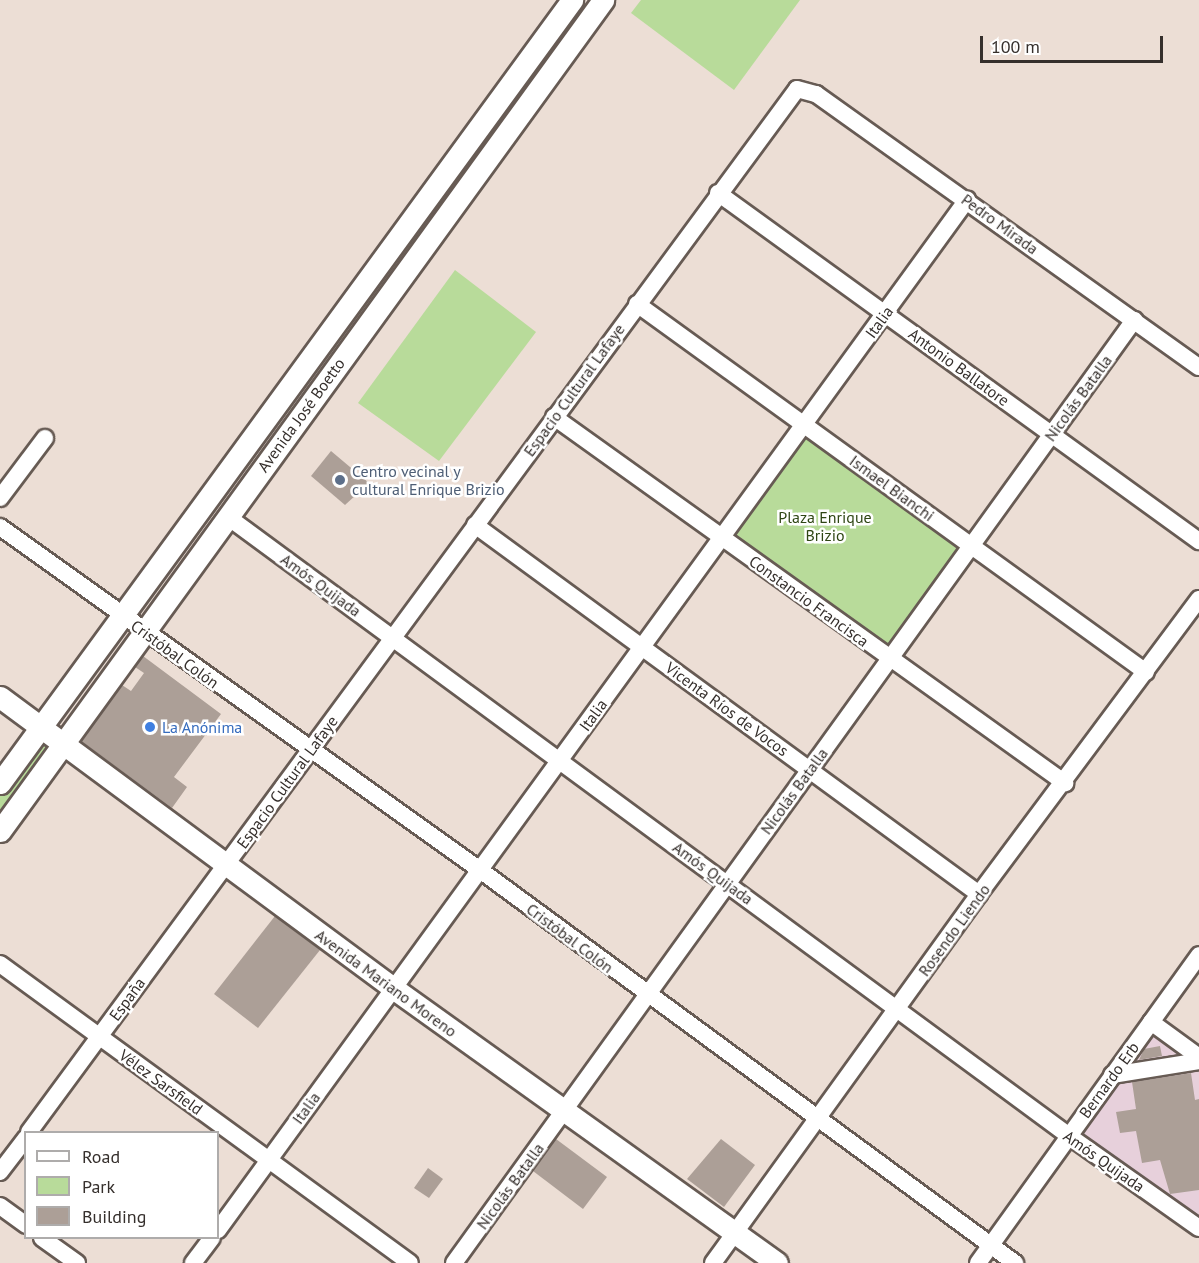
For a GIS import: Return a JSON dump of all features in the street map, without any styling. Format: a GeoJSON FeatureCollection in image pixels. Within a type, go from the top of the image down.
{"type":"FeatureCollection","features":[{"type":"Feature","properties":{"kind":"main road","name":"Avenida José Boetto"},"geometry":{"type":"LineString","coordinates":[[0,783],[572,0]]}},
{"type":"Feature","properties":{"kind":"main road","name":"Avenida José Boetto"},"geometry":{"type":"LineString","coordinates":[[0,831],[603,0]]}},
{"type":"Feature","properties":{"kind":"main road","name":"Avenida Mariano Moreno"},"geometry":{"type":"LineString","coordinates":[[0,697],[225,866],[777,1263]]}},
{"type":"Feature","properties":{"kind":"street","name":"Espacio Cultural Lafaye"},"geometry":{"type":"LineString","coordinates":[[225,866],[718,193],[797,89]]}},
{"type":"Feature","properties":{"kind":"street","name":"Pedro Mirada"},"geometry":{"type":"LineString","coordinates":[[797,89],[816,94],[968,200],[1199,367]]}},
{"type":"Feature","properties":{"kind":"street","name":"Antonio Ballatore"},"geometry":{"type":"LineString","coordinates":[[718,193],[1199,541]]}},
{"type":"Feature","properties":{"kind":"street","name":"Italia"},"geometry":{"type":"LineString","coordinates":[[219,1229],[968,200]]}},
{"type":"Feature","properties":{"kind":"street","name":"Ismael Bianchi"},"geometry":{"type":"LineString","coordinates":[[637,304],[1146,672]]}},
{"type":"Feature","properties":{"kind":"street","name":"Nicolás Batalla"},"geometry":{"type":"LineString","coordinates":[[454,1263],[1134,320]]}},
{"type":"Feature","properties":{"kind":"street","name":"Constancio Francisca"},"geometry":{"type":"LineString","coordinates":[[554,417],[890,660],[1065,783]]}},
{"type":"Feature","properties":{"kind":"street"},"geometry":{"type":"LineString","coordinates":[[0,498],[45,438]]}},
{"type":"Feature","properties":{"kind":"street","name":"Amós Quijada"},"geometry":{"type":"LineString","coordinates":[[228,517],[898,1007],[1069,1136],[1199,1228]]}},
{"type":"Feature","properties":{"kind":"street","name":"Vicenta Ríos de Vocos"},"geometry":{"type":"LineString","coordinates":[[475,525],[979,894]]}},
{"type":"Feature","properties":{"kind":"street","name":"Cristóbal Colón"},"geometry":{"type":"LineString","coordinates":[[0,527],[309,751],[480,870],[647,996],[1015,1263]]}},
{"type":"Feature","properties":{"kind":"street","name":"Rosendo Liendo"},"geometry":{"type":"LineString","coordinates":[[713,1263],[979,894],[1065,783],[1199,599]]}},
{"type":"Feature","properties":{"kind":"street","name":"España"},"geometry":{"type":"LineString","coordinates":[[30,1131],[225,866]]}},
{"type":"Feature","properties":{"kind":"street","name":"Bernardo Erb"},"geometry":{"type":"LineString","coordinates":[[978,1263],[1199,955]]}},
{"type":"Feature","properties":{"kind":"street","name":"Vélez Sarsfield"},"geometry":{"type":"LineString","coordinates":[[0,964],[410,1263]]}},
{"type":"Feature","properties":{"kind":"street"},"geometry":{"type":"LineString","coordinates":[[1151,1022],[1199,1059]]}},
{"type":"Feature","properties":{"kind":"street"},"geometry":{"type":"LineString","coordinates":[[1112,1076],[1199,1059]]}},
{"type":"Feature","properties":{"kind":"street"},"geometry":{"type":"LineString","coordinates":[[0,1172],[24,1141]]}},
{"type":"Feature","properties":{"kind":"street"},"geometry":{"type":"LineString","coordinates":[[0,1206],[24,1224]]}},
{"type":"Feature","properties":{"kind":"street"},"geometry":{"type":"LineString","coordinates":[[43,1239],[77,1263]]}},
{"type":"Feature","properties":{"kind":"street"},"geometry":{"type":"LineString","coordinates":[[193,1263],[211,1239]]}},
{"type":"Feature","properties":{"kind":"path"},"geometry":{"type":"LineString","coordinates":[[845,519],[852,517]]}},
{"type":"Feature","properties":{"kind":"path"},"geometry":{"type":"LineString","coordinates":[[825,520],[831,520]]}},
{"type":"Feature","properties":{"kind":"shaded area"},"geometry":{"type":"Polygon","coordinates":[[[1153,1030],[1199,1063],[1199,1223],[1076,1135],[1153,1030]]]}},
{"type":"Feature","properties":{"kind":"green space"},"geometry":{"type":"Polygon","coordinates":[[[641,0],[800,0],[734,90],[631,13],[641,0]]]}},
{"type":"Feature","properties":{"kind":"green space"},"geometry":{"type":"Polygon","coordinates":[[[455,270],[536,332],[439,461],[358,403],[455,270]]]}},
{"type":"Feature","properties":{"kind":"green space","name":"Plaza Enrique Brizio"},"geometry":{"type":"Polygon","coordinates":[[[806,429],[966,545],[889,655],[727,538],[806,429]]]}},
{"type":"Feature","properties":{"kind":"green space"},"geometry":{"type":"Polygon","coordinates":[[[41,732],[58,745],[0,826],[0,788],[41,732]]]}},
{"type":"Feature","properties":{"kind":"building","name":"Centro vecinal y cultural Enrique Brizio"},"geometry":{"type":"Polygon","coordinates":[[[331,451],[369,483],[345,505],[311,476],[331,451]]]}},
{"type":"Feature","properties":{"kind":"building","name":"La Anónima"},"geometry":{"type":"Polygon","coordinates":[[[143,656],[221,714],[174,777],[187,787],[172,808],[81,741],[122,685],[131,691],[144,673],[135,667],[143,656]]]}},
{"type":"Feature","properties":{"kind":"building"},"geometry":{"type":"Polygon","coordinates":[[[275,916],[320,950],[258,1028],[214,994],[275,916]]]}},
{"type":"Feature","properties":{"kind":"building"},"geometry":{"type":"Polygon","coordinates":[[[1160,1046],[1162,1056],[1139,1060],[1144,1049],[1160,1046]]]}},
{"type":"Feature","properties":{"kind":"building"},"geometry":{"type":"Polygon","coordinates":[[[1191,1073],[1195,1100],[1199,1099],[1199,1190],[1170,1194],[1160,1160],[1142,1163],[1136,1131],[1120,1133],[1116,1112],[1136,1109],[1132,1082],[1191,1073]]]}},
{"type":"Feature","properties":{"kind":"building"},"geometry":{"type":"Polygon","coordinates":[[[556,1139],[607,1177],[583,1209],[533,1171],[556,1139]]]}},
{"type":"Feature","properties":{"kind":"building"},"geometry":{"type":"Polygon","coordinates":[[[721,1139],[755,1165],[724,1207],[687,1179],[721,1139]]]}},
{"type":"Feature","properties":{"kind":"building"},"geometry":{"type":"Polygon","coordinates":[[[428,1168],[443,1179],[429,1198],[414,1188],[428,1168]]]}},
{"type":"Feature","properties":{"kind":"place","name":"Centro vecinal y cultural Enrique Brizio"},"geometry":{"type":"Point","coordinates":[340,480]}},
{"type":"Feature","properties":{"kind":"place","name":"La Anónima"},"geometry":{"type":"Point","coordinates":[150,727]}}]}
